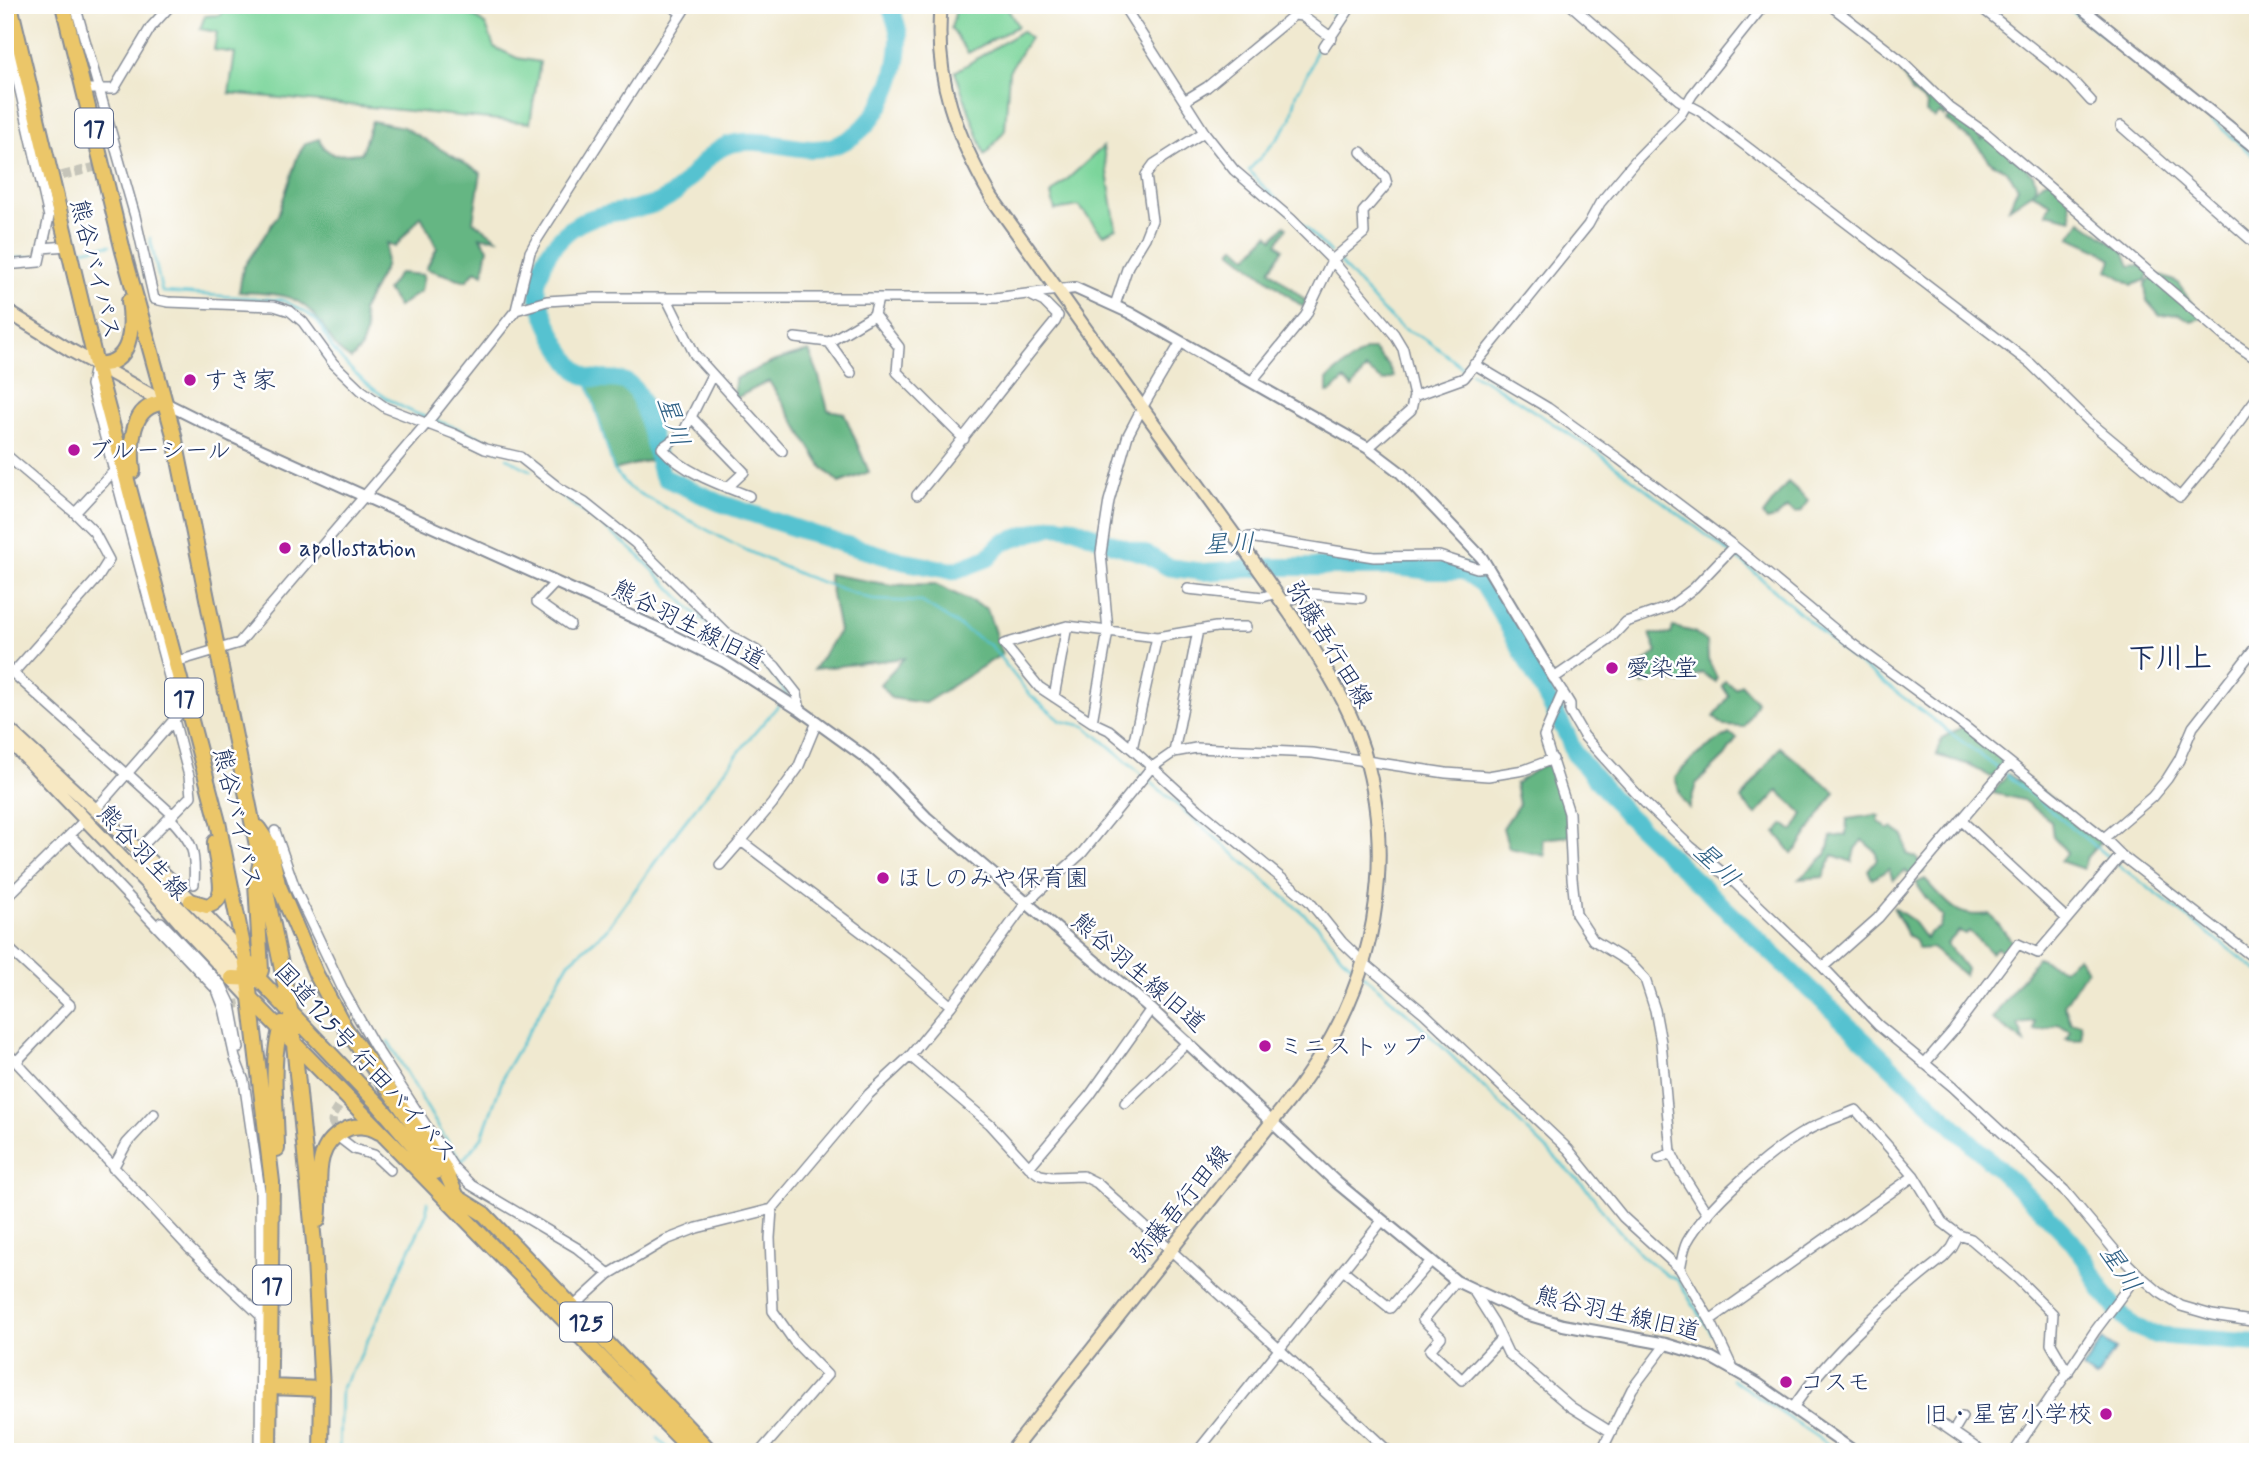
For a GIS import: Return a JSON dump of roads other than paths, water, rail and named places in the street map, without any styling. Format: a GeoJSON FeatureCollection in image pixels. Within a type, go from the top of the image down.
{"type":"FeatureCollection","features":[{"type":"Feature","properties":{"kind":"highway","name":"熊谷バイパス"},"geometry":{"type":"LineString","coordinates":[[10,5],[96,364],[218,822],[245,956]]}},
{"type":"Feature","properties":{"kind":"highway","name":"熊谷バイパス"},"geometry":{"type":"LineString","coordinates":[[63,5],[92,89],[123,251],[166,403],[291,1014],[314,1242],[323,1389],[321,1452]]}},
{"type":"Feature","properties":{"kind":"highway"},"geometry":{"type":"LineString","coordinates":[[96,364],[107,365],[114,362],[130,336],[132,320],[123,251]]}},
{"type":"Feature","properties":{"kind":"highway"},"geometry":{"type":"LineString","coordinates":[[138,518],[130,451],[133,431],[154,404],[166,403]]}},
{"type":"Feature","properties":{"kind":"highway"},"geometry":{"type":"LineString","coordinates":[[253,821],[269,844],[278,884],[316,974],[345,1028],[443,1166],[457,1197]]}},
{"type":"Feature","properties":{"kind":"highway"},"geometry":{"type":"LineString","coordinates":[[191,901],[207,906],[216,902],[220,896],[222,888],[214,849],[218,822]]}},
{"type":"Feature","properties":{"kind":"highway"},"geometry":{"type":"LineString","coordinates":[[232,978],[253,979],[261,970],[256,883],[261,858]]}},
{"type":"Feature","properties":{"kind":"highway","name":"国道125号 行田バイパス"},"geometry":{"type":"LineString","coordinates":[[245,956],[253,979],[291,1014],[388,1114],[457,1197],[468,1221]]}},
{"type":"Feature","properties":{"kind":"highway","name":"17"},"geometry":{"type":"LineString","coordinates":[[253,979],[250,998],[272,1182],[269,1452]]}},
{"type":"Feature","properties":{"kind":"highway","name":"国道125号 行田バイパス"},"geometry":{"type":"LineString","coordinates":[[250,998],[693,1452]]}},
{"type":"Feature","properties":{"kind":"highway"},"geometry":{"type":"LineString","coordinates":[[272,1182],[277,1148],[275,1084],[280,1030],[282,1023],[291,1014]]}},
{"type":"Feature","properties":{"kind":"highway"},"geometry":{"type":"LineString","coordinates":[[314,1242],[321,1202],[319,1174],[326,1144],[347,1128],[366,1127],[390,1139]]}},
{"type":"Feature","properties":{"kind":"highway","name":"国道125号 行田バイパス"},"geometry":{"type":"LineString","coordinates":[[457,1197],[484,1214],[711,1452]]}},
{"type":"Feature","properties":{"kind":"highway"},"geometry":{"type":"LineString","coordinates":[[271,1387],[323,1389]]}},
{"type":"Feature","properties":{"kind":"main road","name":"弥藤吾行田線"},"geometry":{"type":"LineString","coordinates":[[941,5],[940,52],[945,87],[968,155],[992,198],[1305,636],[1356,729],[1366,761],[1378,824],[1377,894],[1364,963],[1336,1031],[1272,1123],[1011,1452]]}},
{"type":"Feature","properties":{"kind":"main road"},"geometry":{"type":"LineString","coordinates":[[5,310],[166,403]]}},
{"type":"Feature","properties":{"kind":"main road","name":"熊谷羽生線"},"geometry":{"type":"LineString","coordinates":[[5,726],[139,849],[245,956]]}},
{"type":"Feature","properties":{"kind":"main road","name":"熊谷羽生線"},"geometry":{"type":"LineString","coordinates":[[5,736],[147,884],[250,998]]}},
{"type":"Feature","properties":{"kind":"main road"},"geometry":{"type":"LineString","coordinates":[[124,835],[167,896],[253,979]]}},
{"type":"Feature","properties":{"kind":"street"},"geometry":{"type":"LineString","coordinates":[[75,5],[92,89],[135,215],[154,299],[168,302],[274,306],[290,311],[303,322],[333,363],[386,408],[485,449],[520,457],[635,543],[726,633],[757,651],[775,666],[797,694],[800,710]]}},
{"type":"Feature","properties":{"kind":"street"},"geometry":{"type":"LineString","coordinates":[[92,89],[114,89],[151,27],[171,5]]}},
{"type":"Feature","properties":{"kind":"street"},"geometry":{"type":"LineString","coordinates":[[175,662],[239,643],[521,308],[530,252],[684,9],[669,5]]}},
{"type":"Feature","properties":{"kind":"street"},"geometry":{"type":"LineString","coordinates":[[1123,5],[1204,132],[1234,170],[1291,219],[1332,260],[1394,334],[1403,349],[1414,396],[1411,410],[1368,447]]}},
{"type":"Feature","properties":{"kind":"street"},"geometry":{"type":"LineString","coordinates":[[1324,47],[1352,5]]}},
{"type":"Feature","properties":{"kind":"street"},"geometry":{"type":"LineString","coordinates":[[1571,5],[1679,100],[1700,111],[2031,364],[2091,423],[2180,497],[2258,396]]}},
{"type":"Feature","properties":{"kind":"street"},"geometry":{"type":"LineString","coordinates":[[1414,396],[1464,378],[1588,225],[1600,203],[1636,160],[1681,114],[1764,5]]}},
{"type":"Feature","properties":{"kind":"street"},"geometry":{"type":"LineString","coordinates":[[1830,5],[1903,62],[1950,108],[1987,134],[2225,337],[2258,360]]}},
{"type":"Feature","properties":{"kind":"street"},"geometry":{"type":"LineString","coordinates":[[1978,5],[2071,79],[2091,101]]}},
{"type":"Feature","properties":{"kind":"street"},"geometry":{"type":"LineString","coordinates":[[2078,5],[2258,150]]}},
{"type":"Feature","properties":{"kind":"street"},"geometry":{"type":"LineString","coordinates":[[1184,101],[1207,87],[1294,15],[1302,16],[1332,38]]}},
{"type":"Feature","properties":{"kind":"street"},"geometry":{"type":"LineString","coordinates":[[5,25],[50,217],[38,262],[5,265]]}},
{"type":"Feature","properties":{"kind":"street"},"geometry":{"type":"LineString","coordinates":[[2121,127],[2258,246]]}},
{"type":"Feature","properties":{"kind":"street"},"geometry":{"type":"LineString","coordinates":[[1115,305],[1128,266],[1145,238],[1152,220],[1146,175],[1154,164],[1204,132]]}},
{"type":"Feature","properties":{"kind":"street"},"geometry":{"type":"LineString","coordinates":[[1252,381],[1306,314],[1332,260],[1364,233],[1363,212],[1387,184],[1385,177],[1361,152]]}},
{"type":"Feature","properties":{"kind":"street"},"geometry":{"type":"LineString","coordinates":[[42,248],[67,246]]}},
{"type":"Feature","properties":{"kind":"street"},"geometry":{"type":"LineString","coordinates":[[521,308],[547,301],[595,298],[995,298],[1075,288],[1115,305],[1368,447],[1401,473],[1434,505],[1488,567],[1570,704],[1570,712],[1584,736],[1644,803],[1691,848],[1734,882],[1823,967],[1878,1025],[1952,1086],[2064,1191],[2135,1276],[2181,1306],[2212,1315],[2256,1322],[2258,1306]]}},
{"type":"Feature","properties":{"kind":"street"},"geometry":{"type":"LineString","coordinates":[[917,495],[964,439],[1058,316],[1044,302],[1030,295]]}},
{"type":"Feature","properties":{"kind":"street"},"geometry":{"type":"LineString","coordinates":[[667,299],[695,355],[782,451]]}},
{"type":"Feature","properties":{"kind":"street"},"geometry":{"type":"LineString","coordinates":[[795,338],[829,342],[874,315],[878,299]]}},
{"type":"Feature","properties":{"kind":"street"},"geometry":{"type":"LineString","coordinates":[[874,315],[899,346],[897,372],[964,439]]}},
{"type":"Feature","properties":{"kind":"street"},"geometry":{"type":"LineString","coordinates":[[829,342],[850,373]]}},
{"type":"Feature","properties":{"kind":"street"},"geometry":{"type":"LineString","coordinates":[[1093,722],[1108,631],[1101,553],[1109,501],[1128,435],[1181,342]]}},
{"type":"Feature","properties":{"kind":"street"},"geometry":{"type":"LineString","coordinates":[[96,364],[91,385],[179,714],[96,810]]}},
{"type":"Feature","properties":{"kind":"street"},"geometry":{"type":"LineString","coordinates":[[1474,364],[1548,408],[1734,546],[1850,642],[2010,763],[2104,838],[2121,855],[2258,961]]}},
{"type":"Feature","properties":{"kind":"street"},"geometry":{"type":"LineString","coordinates":[[712,375],[683,433],[662,448],[670,458],[727,488],[749,496]]}},
{"type":"Feature","properties":{"kind":"street","name":"熊谷羽生線旧道"},"geometry":{"type":"LineString","coordinates":[[166,403],[231,436],[366,495],[725,662],[800,710],[883,773],[926,817],[1151,1009],[1272,1123],[1382,1221],[1456,1281],[1526,1314],[1563,1325],[1666,1344],[1702,1354],[1732,1367],[1855,1452]]}},
{"type":"Feature","properties":{"kind":"street"},"geometry":{"type":"LineString","coordinates":[[691,417],[744,472],[727,488]]}},
{"type":"Feature","properties":{"kind":"street"},"geometry":{"type":"LineString","coordinates":[[5,454],[94,532],[109,560],[97,579],[9,670],[172,816],[193,847],[194,884]]}},
{"type":"Feature","properties":{"kind":"street"},"geometry":{"type":"LineString","coordinates":[[75,513],[114,471]]}},
{"type":"Feature","properties":{"kind":"street"},"geometry":{"type":"LineString","coordinates":[[1241,544],[1249,537],[1374,556],[1439,556],[1477,568],[1488,567]]}},
{"type":"Feature","properties":{"kind":"street"},"geometry":{"type":"LineString","coordinates":[[1554,678],[1609,640],[1626,622],[1669,607],[1686,594],[1734,546]]}},
{"type":"Feature","properties":{"kind":"street"},"geometry":{"type":"LineString","coordinates":[[556,582],[537,602],[570,625]]}},
{"type":"Feature","properties":{"kind":"street"},"geometry":{"type":"LineString","coordinates":[[1188,589],[1263,597],[1276,594],[1310,594],[1361,598]]}},
{"type":"Feature","properties":{"kind":"street"},"geometry":{"type":"LineString","coordinates":[[1054,697],[1067,626]]}},
{"type":"Feature","properties":{"kind":"street"},"geometry":{"type":"LineString","coordinates":[[1246,627],[1216,626],[1157,637],[1067,626],[1004,644],[1039,687],[1109,730],[1309,901],[1342,942],[1423,1013],[1568,1149],[1623,1217],[1680,1269],[1710,1320],[1732,1367]]}},
{"type":"Feature","properties":{"kind":"street"},"geometry":{"type":"LineString","coordinates":[[1174,752],[1198,630]]}},
{"type":"Feature","properties":{"kind":"street"},"geometry":{"type":"LineString","coordinates":[[1132,749],[1157,637]]}},
{"type":"Feature","properties":{"kind":"street"},"geometry":{"type":"LineString","coordinates":[[2104,838],[2151,797],[2167,779],[2179,760],[2193,727],[2258,644]]}},
{"type":"Feature","properties":{"kind":"street"},"geometry":{"type":"LineString","coordinates":[[1563,693],[1544,736],[1569,813],[1576,914],[1593,940],[1630,963],[1645,979],[1661,1042],[1672,1153],[1708,1215]]}},
{"type":"Feature","properties":{"kind":"street"},"geometry":{"type":"LineString","coordinates":[[139,849],[191,796],[189,776],[174,720]]}},
{"type":"Feature","properties":{"kind":"street"},"geometry":{"type":"LineString","coordinates":[[720,865],[772,804],[798,768],[817,722]]}},
{"type":"Feature","properties":{"kind":"street"},"geometry":{"type":"LineString","coordinates":[[573,1307],[609,1274],[666,1240],[697,1228],[772,1209],[869,1094],[910,1056],[951,1006],[1026,903],[1082,853],[1151,768],[1174,752],[1196,748],[1313,753],[1446,773],[1488,776],[1524,770],[1553,759]]}},
{"type":"Feature","properties":{"kind":"street"},"geometry":{"type":"LineString","coordinates":[[1823,967],[1878,918],[2010,763]]}},
{"type":"Feature","properties":{"kind":"street"},"geometry":{"type":"LineString","coordinates":[[5,899],[85,820]]}},
{"type":"Feature","properties":{"kind":"street"},"geometry":{"type":"LineString","coordinates":[[1961,820],[2067,919]]}},
{"type":"Feature","properties":{"kind":"street"},"geometry":{"type":"LineString","coordinates":[[275,831],[285,865],[311,923],[374,1045],[453,1167],[471,1185],[577,1248],[609,1274]]}},
{"type":"Feature","properties":{"kind":"street"},"geometry":{"type":"LineString","coordinates":[[70,835],[111,878],[134,894],[222,986],[230,1004],[260,1191],[260,1452]]}},
{"type":"Feature","properties":{"kind":"street"},"geometry":{"type":"LineString","coordinates":[[741,841],[901,962],[951,1006]]}},
{"type":"Feature","properties":{"kind":"street"},"geometry":{"type":"LineString","coordinates":[[1924,1065],[2018,944],[2038,953],[2121,855]]}},
{"type":"Feature","properties":{"kind":"street"},"geometry":{"type":"LineString","coordinates":[[5,945],[70,1005],[16,1062]]}},
{"type":"Feature","properties":{"kind":"street"},"geometry":{"type":"LineString","coordinates":[[1029,1167],[1090,1095],[1151,1009]]}},
{"type":"Feature","properties":{"kind":"street"},"geometry":{"type":"LineString","coordinates":[[1125,1103],[1188,1042]]}},
{"type":"Feature","properties":{"kind":"street"},"geometry":{"type":"LineString","coordinates":[[5,1050],[189,1248],[261,1316]]}},
{"type":"Feature","properties":{"kind":"street"},"geometry":{"type":"LineString","coordinates":[[910,1056],[989,1124],[1029,1167],[1040,1175],[1083,1177],[1097,1183],[1389,1452]]}},
{"type":"Feature","properties":{"kind":"street"},"geometry":{"type":"LineString","coordinates":[[1680,1269],[1687,1243],[1708,1215],[1767,1157],[1807,1130],[1856,1110],[1914,1176],[1942,1222],[1959,1235],[1971,1239],[2018,1279],[2053,1314],[2051,1344],[2068,1373]]}},
{"type":"Feature","properties":{"kind":"street"},"geometry":{"type":"LineString","coordinates":[[113,1168],[127,1143],[155,1114]]}},
{"type":"Feature","properties":{"kind":"street"},"geometry":{"type":"LineString","coordinates":[[341,1139],[354,1149],[374,1155],[390,1170]]}},
{"type":"Feature","properties":{"kind":"street"},"geometry":{"type":"LineString","coordinates":[[1659,1158],[1672,1153]]}},
{"type":"Feature","properties":{"kind":"street"},"geometry":{"type":"LineString","coordinates":[[1710,1320],[1914,1176]]}},
{"type":"Feature","properties":{"kind":"street"},"geometry":{"type":"LineString","coordinates":[[760,1452],[827,1374],[794,1341],[773,1311],[770,1238],[772,1209]]}},
{"type":"Feature","properties":{"kind":"street"},"geometry":{"type":"LineString","coordinates":[[1197,1452],[1382,1221]]}},
{"type":"Feature","properties":{"kind":"street"},"geometry":{"type":"LineString","coordinates":[[1793,1408],[1804,1391],[1844,1348],[1943,1258],[1959,1235]]}},
{"type":"Feature","properties":{"kind":"street"},"geometry":{"type":"LineString","coordinates":[[1343,1270],[1390,1308],[1431,1261]]}},
{"type":"Feature","properties":{"kind":"street"},"geometry":{"type":"LineString","coordinates":[[2014,1452],[2135,1276]]}},
{"type":"Feature","properties":{"kind":"street"},"geometry":{"type":"LineString","coordinates":[[1456,1281],[1423,1320],[1441,1337],[1430,1350],[1462,1380],[1501,1339]]}},
{"type":"Feature","properties":{"kind":"street"},"geometry":{"type":"LineString","coordinates":[[1473,1290],[1508,1353],[1571,1407],[1611,1432]]}},
{"type":"Feature","properties":{"kind":"street"},"geometry":{"type":"LineString","coordinates":[[1601,1452],[1632,1389],[1666,1344]]}},
{"type":"Feature","properties":{"kind":"street"},"geometry":{"type":"LineString","coordinates":[[1953,1432],[1962,1417]]}},
{"type":"Feature","properties":{"kind":"street"},"geometry":{"type":"LineString","coordinates":[[1934,1419],[1982,1452]]}},
{"type":"Feature","properties":{"kind":"water"},"geometry":{"type":"Polygon","coordinates":[[[2103,1340],[2116,1349],[2096,1378],[2083,1369],[2103,1340]]]}},
{"type":"Feature","properties":{"kind":"waterway","name":"星川"},"geometry":{"type":"LineString","coordinates":[[890,5],[899,36],[894,74],[877,111],[864,127],[849,139],[832,146],[812,149],[758,142],[728,145],[712,154],[673,194],[645,207],[586,220],[558,241],[545,259],[537,288],[543,310],[562,351],[579,372],[587,377],[620,380],[631,385],[636,391],[665,478],[720,503],[843,544],[906,562],[954,571],[988,558],[1002,543],[1053,526],[1074,528],[1148,555],[1168,567],[1203,572],[1273,567],[1396,567],[1464,571],[1483,584],[1505,620],[1574,753],[1626,814],[2047,1215],[2071,1240],[2087,1262],[2102,1291],[2133,1326],[2155,1335],[2258,1343]]}},
{"type":"Feature","properties":{"kind":"waterway"},"geometry":{"type":"LineString","coordinates":[[1326,5],[1335,17],[1318,42],[1310,69],[1297,93],[1291,119],[1249,170],[1330,252]]}},
{"type":"Feature","properties":{"kind":"waterway"},"geometry":{"type":"LineString","coordinates":[[2064,5],[2195,106]]}},
{"type":"Feature","properties":{"kind":"waterway"},"geometry":{"type":"LineString","coordinates":[[2211,119],[2258,160]]}},
{"type":"Feature","properties":{"kind":"waterway"},"geometry":{"type":"LineString","coordinates":[[150,238],[162,292],[282,300],[315,320],[332,348],[363,381],[388,399],[428,418]]}},
{"type":"Feature","properties":{"kind":"waterway"},"geometry":{"type":"LineString","coordinates":[[76,251],[110,245]]}},
{"type":"Feature","properties":{"kind":"waterway"},"geometry":{"type":"LineString","coordinates":[[5,259],[33,257]]}},
{"type":"Feature","properties":{"kind":"waterway"},"geometry":{"type":"LineString","coordinates":[[1337,259],[1382,310],[1402,328],[1427,340],[1466,370]]}},
{"type":"Feature","properties":{"kind":"waterway"},"geometry":{"type":"LineString","coordinates":[[1471,373],[1597,452],[1746,565],[1848,656],[2000,770]]}},
{"type":"Feature","properties":{"kind":"waterway"},"geometry":{"type":"LineString","coordinates":[[586,377],[614,470],[629,488],[739,547],[804,576],[873,600],[922,602],[991,646],[1028,693],[1061,721],[1085,726],[1109,746],[1319,927],[1342,957],[1355,968]]}},
{"type":"Feature","properties":{"kind":"waterway"},"geometry":{"type":"LineString","coordinates":[[434,420],[499,446],[498,450]]}},
{"type":"Feature","properties":{"kind":"waterway"},"geometry":{"type":"LineString","coordinates":[[507,458],[531,471]]}},
{"type":"Feature","properties":{"kind":"waterway"},"geometry":{"type":"LineString","coordinates":[[547,484],[629,547],[705,622],[771,673],[787,696]]}},
{"type":"Feature","properties":{"kind":"waterway"},"geometry":{"type":"LineString","coordinates":[[388,1041],[443,1135],[462,1161],[482,1137],[506,1070],[569,962],[606,930],[679,829],[782,701]]}},
{"type":"Feature","properties":{"kind":"waterway"},"geometry":{"type":"LineString","coordinates":[[2005,774],[2112,860]]}},
{"type":"Feature","properties":{"kind":"waterway"},"geometry":{"type":"LineString","coordinates":[[2117,864],[2258,971]]}},
{"type":"Feature","properties":{"kind":"waterway"},"geometry":{"type":"LineString","coordinates":[[1363,975],[1415,1020],[1588,1190],[1607,1217],[1642,1256],[1666,1275],[1678,1280],[1712,1334]]}},
{"type":"Feature","properties":{"kind":"waterway"},"geometry":{"type":"LineString","coordinates":[[339,1452],[341,1389],[358,1361],[427,1213],[427,1202]]}},
{"type":"Feature","properties":{"kind":"waterway"},"geometry":{"type":"LineString","coordinates":[[1732,1379],[1839,1452]]}},
{"type":"Feature","properties":{"kind":"waterway"},"geometry":{"type":"LineString","coordinates":[[658,1438],[671,1452]]}},
{"type":"Feature","properties":{"kind":"tunnel"},"geometry":{"type":"LineString","coordinates":[[49,179],[119,161]]}},
{"type":"Feature","properties":{"kind":"tunnel"},"geometry":{"type":"LineString","coordinates":[[231,1005],[338,989]]}},
{"type":"Feature","properties":{"kind":"tunnel"},"geometry":{"type":"LineString","coordinates":[[341,1139],[332,1122],[333,1115],[372,1052]]}},
{"type":"Feature","properties":{"kind":"place","name":"すき家"},"geometry":{"type":"Point","coordinates":[190,380]}},
{"type":"Feature","properties":{"kind":"place","name":"ブルーシール"},"geometry":{"type":"Point","coordinates":[74,450]}},
{"type":"Feature","properties":{"kind":"place","name":"apollostation"},"geometry":{"type":"Point","coordinates":[285,548]}},
{"type":"Feature","properties":{"kind":"place","name":"愛染堂"},"geometry":{"type":"Point","coordinates":[1612,668]}},
{"type":"Feature","properties":{"kind":"place","name":"ほしのみや保育園"},"geometry":{"type":"Point","coordinates":[883,878]}},
{"type":"Feature","properties":{"kind":"place","name":"ミニストップ"},"geometry":{"type":"Point","coordinates":[1265,1046]}},
{"type":"Feature","properties":{"kind":"place","name":"コスモ"},"geometry":{"type":"Point","coordinates":[1786,1382]}},
{"type":"Feature","properties":{"kind":"place","name":"旧・星宮小学校"},"geometry":{"type":"Point","coordinates":[2106,1414]}},
{"type":"Feature","properties":{"kind":"district","name":"下川上"},"geometry":{"type":"Point","coordinates":[2170,657]}}]}
